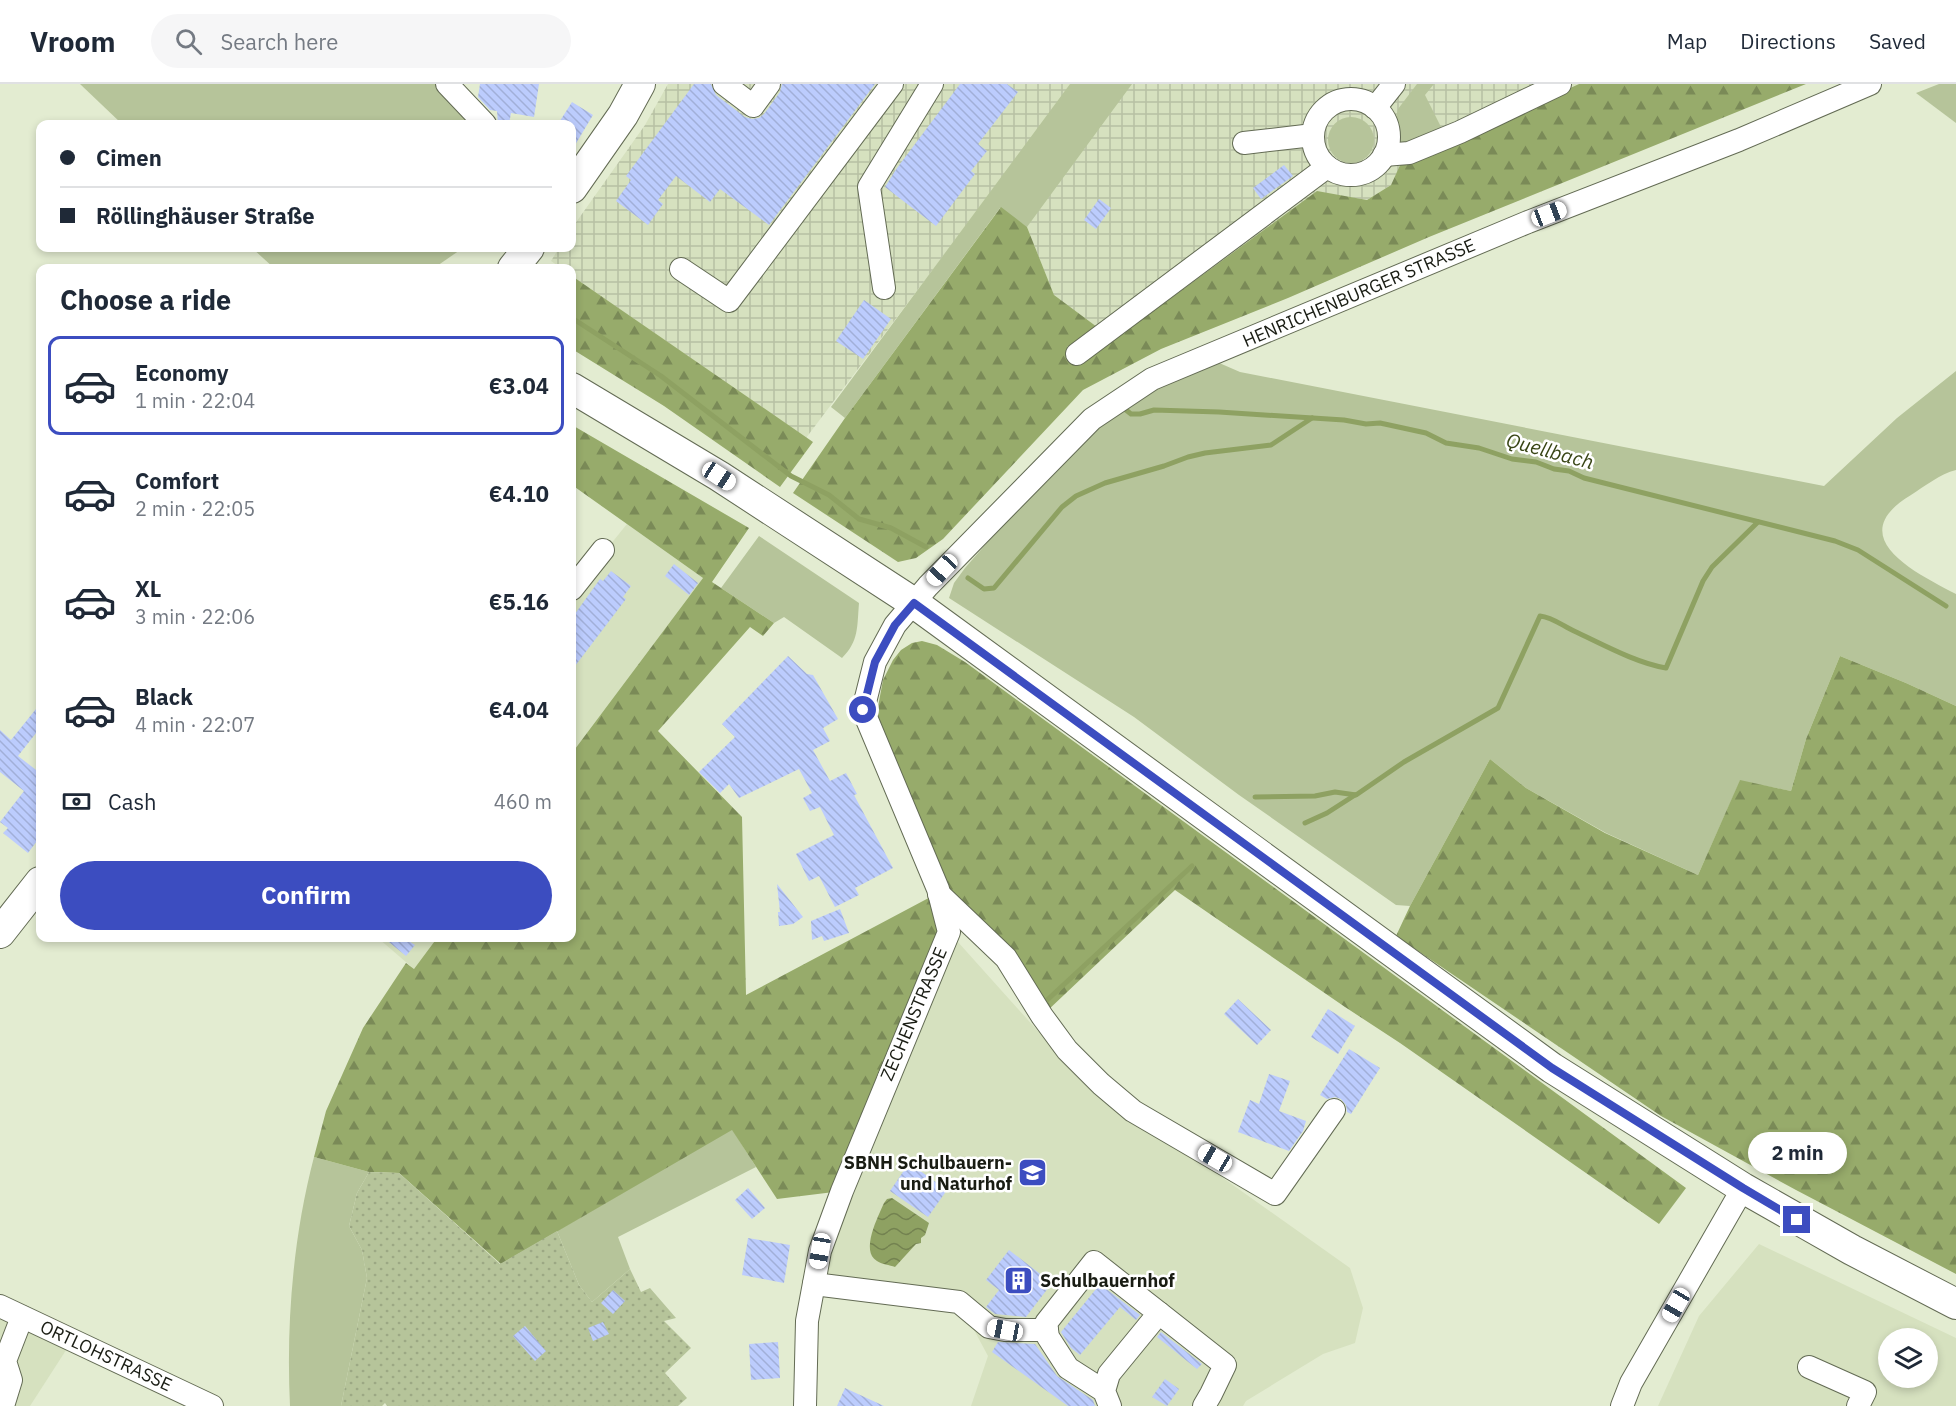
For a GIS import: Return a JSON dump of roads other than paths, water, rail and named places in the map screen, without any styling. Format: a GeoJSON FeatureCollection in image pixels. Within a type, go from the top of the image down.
{"type":"FeatureCollection","features":[{"type":"Feature","properties":{"kind":"main road"},"geometry":{"type":"LineString","coordinates":[[576,182],[623,115],[640,84]]}},
{"type":"Feature","properties":{"kind":"main road"},"geometry":{"type":"LineString","coordinates":[[516,264],[526,252]]}},
{"type":"Feature","properties":{"kind":"main road"},"geometry":{"type":"LineString","coordinates":[[576,390],[719,476],[914,603],[1552,1068],[1743,1188],[1852,1251],[1956,1304]]}},
{"type":"Feature","properties":{"kind":"main road"},"geometry":{"type":"LineString","coordinates":[[0,933],[36,887]]}},
{"type":"Feature","properties":{"kind":"street"},"geometry":{"type":"LineString","coordinates":[[447,84],[481,120]]}},
{"type":"Feature","properties":{"kind":"street"},"geometry":{"type":"LineString","coordinates":[[724,84],[753,106],[769,84]]}},
{"type":"Feature","properties":{"kind":"street"},"geometry":{"type":"LineString","coordinates":[[681,269],[729,301],[892,84]]}},
{"type":"Feature","properties":{"kind":"street"},"geometry":{"type":"LineString","coordinates":[[884,288],[869,187],[932,84]]}},
{"type":"Feature","properties":{"kind":"street"},"geometry":{"type":"LineString","coordinates":[[1354,84],[1383,98]]}},
{"type":"Feature","properties":{"kind":"street"},"geometry":{"type":"LineString","coordinates":[[1384,155],[1409,153],[1460,132],[1560,84]]}},
{"type":"Feature","properties":{"kind":"street","name":"HENRICHENBURGER STRASSE"},"geometry":{"type":"LineString","coordinates":[[914,603],[957,554],[1092,419],[1152,379],[1517,227],[1739,140],[1870,84]]}},
{"type":"Feature","properties":{"kind":"street"},"geometry":{"type":"LineString","coordinates":[[1383,98],[1388,143],[1384,155],[1376,166],[1365,173],[1352,175],[1338,173],[1327,167],[1319,158],[1314,147],[1313,135],[1316,122],[1324,110],[1336,102],[1349,99],[1363,101],[1383,98]]}},
{"type":"Feature","properties":{"kind":"street"},"geometry":{"type":"LineString","coordinates":[[1244,143],[1313,135]]}},
{"type":"Feature","properties":{"kind":"street"},"geometry":{"type":"LineString","coordinates":[[1077,354],[1327,167]]}},
{"type":"Feature","properties":{"kind":"street"},"geometry":{"type":"LineString","coordinates":[[576,584],[603,550]]}},
{"type":"Feature","properties":{"kind":"street","name":"ZECHENSTRASSE"},"geometry":{"type":"LineString","coordinates":[[805,1406],[807,1321],[820,1251],[842,1191],[949,932],[938,893],[863,710],[875,662],[895,625],[914,603]]}},
{"type":"Feature","properties":{"kind":"street"},"geometry":{"type":"LineString","coordinates":[[938,893],[1006,958],[1042,1016],[1067,1050],[1101,1084],[1133,1111],[1275,1194],[1334,1110]]}},
{"type":"Feature","properties":{"kind":"street"},"geometry":{"type":"LineString","coordinates":[[1622,1406],[1631,1383],[1743,1188]]}},
{"type":"Feature","properties":{"kind":"street"},"geometry":{"type":"LineString","coordinates":[[1107,1398],[1068,1368],[1048,1337],[1046,1323],[1094,1262],[1225,1365],[1204,1406]]}},
{"type":"Feature","properties":{"kind":"street"},"geometry":{"type":"LineString","coordinates":[[814,1284],[960,1302],[989,1327],[1005,1330],[1047,1330]]}},
{"type":"Feature","properties":{"kind":"street","name":"ORTLOHSTRASSE"},"geometry":{"type":"LineString","coordinates":[[0,1306],[212,1406]]}},
{"type":"Feature","properties":{"kind":"street"},"geometry":{"type":"LineString","coordinates":[[1107,1398],[1109,1374],[1159,1313]]}},
{"type":"Feature","properties":{"kind":"street"},"geometry":{"type":"LineString","coordinates":[[3,1406],[11,1380],[5,1362],[22,1317]]}},
{"type":"Feature","properties":{"kind":"street"},"geometry":{"type":"LineString","coordinates":[[1809,1367],[1865,1392],[1858,1406]]}},
{"type":"Feature","properties":{"kind":"water"},"geometry":{"type":"Polygon","coordinates":[[[892,1198],[929,1223],[925,1235],[921,1238],[921,1243],[916,1244],[895,1267],[877,1261],[870,1250],[870,1242],[878,1217],[884,1203],[887,1199],[892,1198]]]}},
{"type":"Feature","properties":{"kind":"waterway"},"geometry":{"type":"LineString","coordinates":[[576,321],[661,376],[791,476],[829,495],[859,519],[891,528],[926,547]]}},
{"type":"Feature","properties":{"kind":"waterway","name":"Quellbach"},"geometry":{"type":"LineString","coordinates":[[1126,410],[1131,414],[1154,410],[1344,420],[1366,424],[1380,423],[1426,433],[1446,443],[1479,448],[1512,459],[1536,462],[1554,469],[1569,471],[1584,478],[1835,541],[1858,550],[1946,606]]}},
{"type":"Feature","properties":{"kind":"waterway"},"geometry":{"type":"LineString","coordinates":[[968,578],[984,589],[994,588],[1062,507],[1076,496],[1105,483],[1188,457],[1271,445],[1312,418]]}},
{"type":"Feature","properties":{"kind":"waterway"},"geometry":{"type":"LineString","coordinates":[[1255,797],[1315,796],[1335,792],[1356,795],[1404,762],[1498,708],[1540,616],[1553,620],[1631,658],[1666,668],[1703,581],[1712,567],[1758,522]]}},
{"type":"Feature","properties":{"kind":"waterway"},"geometry":{"type":"LineString","coordinates":[[1305,823],[1327,813],[1355,795]]}},
{"type":"Feature","properties":{"kind":"waterway"},"geometry":{"type":"LineString","coordinates":[[1045,1002],[1192,866]]}},
{"type":"Feature","properties":{"kind":"place","name":"SBNH Schulbauern- und Naturhof"},"geometry":{"type":"Point","coordinates":[1033,1173]}},
{"type":"Feature","properties":{"kind":"place","name":"Schulbauernhof"},"geometry":{"type":"Point","coordinates":[1019,1281]}}]}
